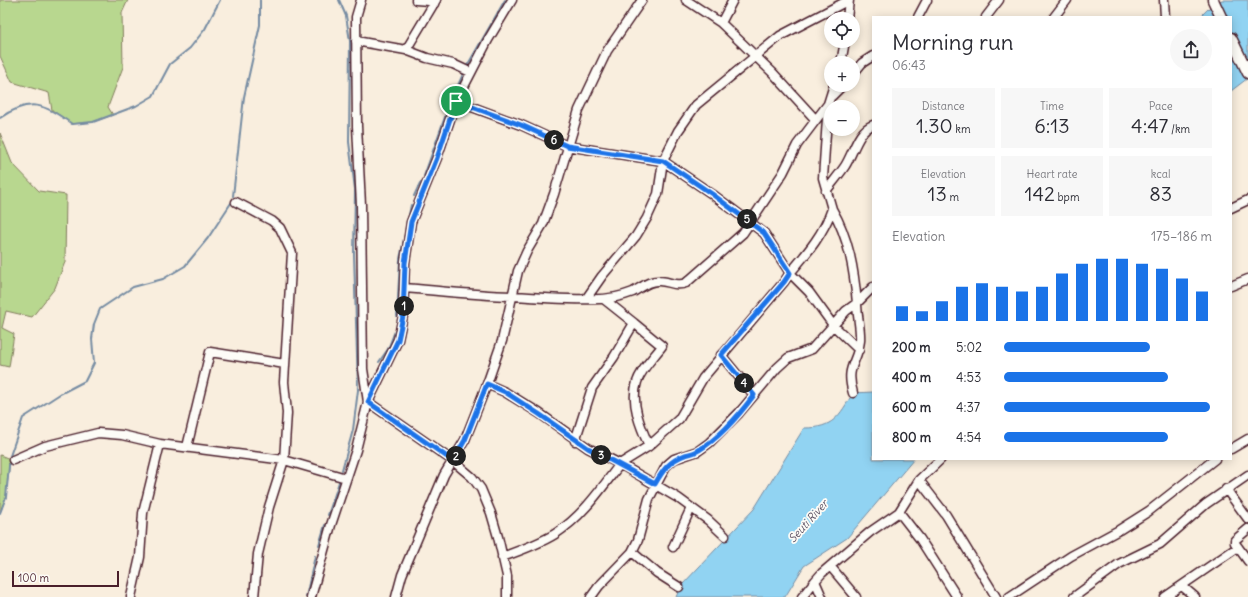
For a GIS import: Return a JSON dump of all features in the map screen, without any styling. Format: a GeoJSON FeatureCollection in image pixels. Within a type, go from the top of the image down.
{"type":"FeatureCollection","features":[{"type":"Feature","properties":{"kind":"street"},"geometry":{"type":"LineString","coordinates":[[361,0],[356,17],[356,41],[363,369],[368,402],[453,461],[472,477],[481,490],[491,514],[507,576],[507,597]]}},
{"type":"Feature","properties":{"kind":"street"},"geometry":{"type":"LineString","coordinates":[[406,50],[435,2],[416,0]]}},
{"type":"Feature","properties":{"kind":"street"},"geometry":{"type":"LineString","coordinates":[[311,597],[331,525],[356,450],[368,402],[398,340],[403,316],[406,256],[411,222],[437,158],[456,101],[470,72],[512,0]]}},
{"type":"Feature","properties":{"kind":"street"},"geometry":{"type":"LineString","coordinates":[[396,597],[402,575],[444,475],[465,440],[487,384],[502,341],[518,271],[527,251],[543,224],[554,194],[567,146],[579,110],[598,70],[620,30],[642,0]]}},
{"type":"Feature","properties":{"kind":"street"},"geometry":{"type":"LineString","coordinates":[[686,0],[721,23],[755,55],[815,119]]}},
{"type":"Feature","properties":{"kind":"street"},"geometry":{"type":"LineString","coordinates":[[721,23],[733,0]]}},
{"type":"Feature","properties":{"kind":"street"},"geometry":{"type":"LineString","coordinates":[[586,300],[602,276],[636,236],[647,218],[658,194],[663,161],[678,132],[696,105],[726,82],[755,55],[795,26],[848,0],[847,12]]}},
{"type":"Feature","properties":{"kind":"street"},"geometry":{"type":"LineString","coordinates":[[919,16],[927,0]]}},
{"type":"Feature","properties":{"kind":"street"},"geometry":{"type":"LineString","coordinates":[[987,16],[1000,0]]}},
{"type":"Feature","properties":{"kind":"street"},"geometry":{"type":"LineString","coordinates":[[1055,16],[1067,0]]}},
{"type":"Feature","properties":{"kind":"street"},"geometry":{"type":"LineString","coordinates":[[1164,0],[1165,16]]}},
{"type":"Feature","properties":{"kind":"street"},"geometry":{"type":"LineString","coordinates":[[1214,1],[1221,16]]}},
{"type":"Feature","properties":{"kind":"street"},"geometry":{"type":"LineString","coordinates":[[1232,40],[1248,72]]}},
{"type":"Feature","properties":{"kind":"street"},"geometry":{"type":"LineString","coordinates":[[356,41],[406,50],[427,58],[453,64],[470,72]]}},
{"type":"Feature","properties":{"kind":"street"},"geometry":{"type":"LineString","coordinates":[[860,65],[872,57]]}},
{"type":"Feature","properties":{"kind":"street"},"geometry":{"type":"LineString","coordinates":[[830,100],[832,92]]}},
{"type":"Feature","properties":{"kind":"street"},"geometry":{"type":"LineString","coordinates":[[830,100],[837,92]]}},
{"type":"Feature","properties":{"kind":"street"},"geometry":{"type":"LineString","coordinates":[[456,101],[521,125],[567,146],[663,161],[751,222],[764,233],[790,273],[809,292],[833,325],[858,350]]}},
{"type":"Feature","properties":{"kind":"street"},"geometry":{"type":"LineString","coordinates":[[405,288],[493,296],[567,300],[605,300],[632,292],[651,282],[659,281],[680,285],[686,282],[736,240],[751,222],[783,173],[796,145],[824,108]]}},
{"type":"Feature","properties":{"kind":"street"},"geometry":{"type":"LineString","coordinates":[[826,191],[845,167],[862,134],[869,126],[872,125]]}},
{"type":"Feature","properties":{"kind":"street"},"geometry":{"type":"LineString","coordinates":[[827,136],[823,178],[832,209],[843,227],[853,270],[857,303],[860,338],[858,350],[850,369],[850,382],[853,393]]}},
{"type":"Feature","properties":{"kind":"street"},"geometry":{"type":"LineString","coordinates":[[1232,208],[1248,200]]}},
{"type":"Feature","properties":{"kind":"street"},"geometry":{"type":"LineString","coordinates":[[236,202],[272,221],[280,228],[292,253],[284,382],[287,413],[284,460],[269,507],[258,554],[254,597]]}},
{"type":"Feature","properties":{"kind":"street"},"geometry":{"type":"LineString","coordinates":[[502,557],[555,534],[571,522],[589,504],[620,464],[649,446],[679,419],[703,378],[813,247],[826,227],[832,209]]}},
{"type":"Feature","properties":{"kind":"street"},"geometry":{"type":"LineString","coordinates":[[1232,286],[1248,279]]}},
{"type":"Feature","properties":{"kind":"street"},"geometry":{"type":"LineString","coordinates":[[591,597],[599,586],[632,552],[638,540],[644,515],[655,484],[666,466],[674,459],[698,451],[709,443],[739,413],[777,368],[788,358],[812,349],[833,325],[872,288]]}},
{"type":"Feature","properties":{"kind":"street"},"geometry":{"type":"LineString","coordinates":[[605,300],[662,346],[637,382],[636,393],[639,422],[649,446]]}},
{"type":"Feature","properties":{"kind":"street"},"geometry":{"type":"LineString","coordinates":[[575,441],[592,388],[614,357],[634,323]]}},
{"type":"Feature","properties":{"kind":"street"},"geometry":{"type":"LineString","coordinates":[[187,447],[210,352],[285,364]]}},
{"type":"Feature","properties":{"kind":"street"},"geometry":{"type":"LineString","coordinates":[[721,355],[754,395]]}},
{"type":"Feature","properties":{"kind":"street"},"geometry":{"type":"LineString","coordinates":[[487,384],[505,392],[539,414],[575,441],[620,464],[642,479],[655,484],[691,508],[725,536]]}},
{"type":"Feature","properties":{"kind":"street"},"geometry":{"type":"LineString","coordinates":[[13,460],[45,446],[98,433],[122,435],[160,444],[284,460],[346,478]]}},
{"type":"Feature","properties":{"kind":"street"},"geometry":{"type":"LineString","coordinates":[[1232,448],[1248,439]]}},
{"type":"Feature","properties":{"kind":"street"},"geometry":{"type":"LineString","coordinates":[[131,597],[140,557],[143,513],[160,444]]}},
{"type":"Feature","properties":{"kind":"street"},"geometry":{"type":"LineString","coordinates":[[802,597],[830,566],[870,532],[899,512],[919,480],[940,460]]}},
{"type":"Feature","properties":{"kind":"street"},"geometry":{"type":"LineString","coordinates":[[1010,597],[1071,556],[1150,512],[1214,460]]}},
{"type":"Feature","properties":{"kind":"street"},"geometry":{"type":"LineString","coordinates":[[1074,597],[1119,564],[1160,544],[1206,504],[1248,475]]}},
{"type":"Feature","properties":{"kind":"street"},"geometry":{"type":"LineString","coordinates":[[919,480],[946,515],[996,597]]}},
{"type":"Feature","properties":{"kind":"street"},"geometry":{"type":"LineString","coordinates":[[1226,490],[1248,519]]}},
{"type":"Feature","properties":{"kind":"street"},"geometry":{"type":"LineString","coordinates":[[673,547],[691,508]]}},
{"type":"Feature","properties":{"kind":"street"},"geometry":{"type":"LineString","coordinates":[[899,512],[920,539],[957,597]]}},
{"type":"Feature","properties":{"kind":"street"},"geometry":{"type":"LineString","coordinates":[[1248,529],[1235,540],[1238,547],[1248,560]]}},
{"type":"Feature","properties":{"kind":"street"},"geometry":{"type":"LineString","coordinates":[[1165,597],[1238,547]]}},
{"type":"Feature","properties":{"kind":"street"},"geometry":{"type":"LineString","coordinates":[[632,552],[657,573],[679,587]]}},
{"type":"Feature","properties":{"kind":"street"},"geometry":{"type":"LineString","coordinates":[[830,566],[856,597]]}},
{"type":"Feature","properties":{"kind":"street"},"geometry":{"type":"LineString","coordinates":[[815,581],[822,597]]}},
{"type":"Feature","properties":{"kind":"street"},"geometry":{"type":"LineString","coordinates":[[1182,586],[1195,597]]}},
{"type":"Feature","properties":{"kind":"green space"},"geometry":{"type":"Polygon","coordinates":[[[0,0],[128,0],[122,13],[123,67],[108,107],[113,115],[93,122],[72,124],[52,110],[49,93],[12,82],[0,56],[0,0]]]}},
{"type":"Feature","properties":{"kind":"green space"},"geometry":{"type":"Polygon","coordinates":[[[0,133],[12,163],[39,191],[66,195],[65,262],[55,288],[32,317],[6,311],[2,328],[14,334],[9,367],[0,365],[0,133]]]}},
{"type":"Feature","properties":{"kind":"green space"},"geometry":{"type":"Polygon","coordinates":[[[0,455],[10,459],[6,497],[0,513],[0,455]]]}},
{"type":"Feature","properties":{"kind":"water"},"geometry":{"type":"Polygon","coordinates":[[[1222,0],[1248,0],[1248,78],[1232,90],[1232,16],[1201,16],[1214,3],[1222,0]]]}},
{"type":"Feature","properties":{"kind":"water","name":"Seuti River"},"geometry":{"type":"Polygon","coordinates":[[[872,392],[872,460],[913,460],[847,538],[804,566],[785,597],[676,597],[681,586],[754,509],[804,428],[822,426],[829,423],[844,408],[853,393],[872,392]]]}},
{"type":"Feature","properties":{"kind":"waterway"},"geometry":{"type":"LineString","coordinates":[[0,118],[11,111],[29,105],[45,108],[72,124],[93,122],[136,106],[153,96],[170,64],[190,48],[205,29],[220,0]]}},
{"type":"Feature","properties":{"kind":"waterway"},"geometry":{"type":"LineString","coordinates":[[233,196],[244,97],[260,25],[260,0]]}},
{"type":"Feature","properties":{"kind":"waterway"},"geometry":{"type":"LineString","coordinates":[[339,0],[346,16],[350,41],[349,142],[355,189],[354,254],[358,390],[353,430],[342,470]]}},
{"type":"Feature","properties":{"kind":"waterway"},"geometry":{"type":"LineString","coordinates":[[467,66],[505,0]]}},
{"type":"Feature","properties":{"kind":"waterway"},"geometry":{"type":"LineString","coordinates":[[455,92],[464,72]]}},
{"type":"Feature","properties":{"kind":"waterway"},"geometry":{"type":"LineString","coordinates":[[424,176],[451,100]]}},
{"type":"Feature","properties":{"kind":"waterway"},"geometry":{"type":"LineString","coordinates":[[414,196],[420,183]]}},
{"type":"Feature","properties":{"kind":"waterway"},"geometry":{"type":"LineString","coordinates":[[0,513],[6,497],[10,456],[23,418],[60,394],[85,381],[94,363],[92,339],[94,324],[100,309],[133,287],[163,279],[185,266],[208,238],[231,203]]}},
{"type":"Feature","properties":{"kind":"waterway"},"geometry":{"type":"LineString","coordinates":[[397,316],[400,259],[411,205]]}},
{"type":"Feature","properties":{"kind":"waterway"},"geometry":{"type":"LineString","coordinates":[[379,362],[388,349],[395,331]]}},
{"type":"Feature","properties":{"kind":"waterway"},"geometry":{"type":"LineString","coordinates":[[328,515],[340,479]]}},
{"type":"Feature","properties":{"kind":"waterway"},"geometry":{"type":"LineString","coordinates":[[319,545],[325,525]]}},
{"type":"Feature","properties":{"kind":"waterway"},"geometry":{"type":"LineString","coordinates":[[306,597],[315,556]]}},
{"type":"Feature","properties":{"kind":"route"},"geometry":{"type":"LineString","coordinates":[[456,101],[521,125],[567,146],[663,161],[712,194],[764,233],[776,248],[783,265],[790,273],[784,282],[721,355],[754,395],[739,413],[709,443],[698,451],[674,459],[666,466],[655,484],[642,479],[620,464],[575,441],[539,414],[505,392],[487,384],[465,440],[453,461],[402,426],[384,411],[368,402],[398,340],[403,316],[405,263],[411,222],[417,204],[437,158],[445,130],[456,101]]}}]}
